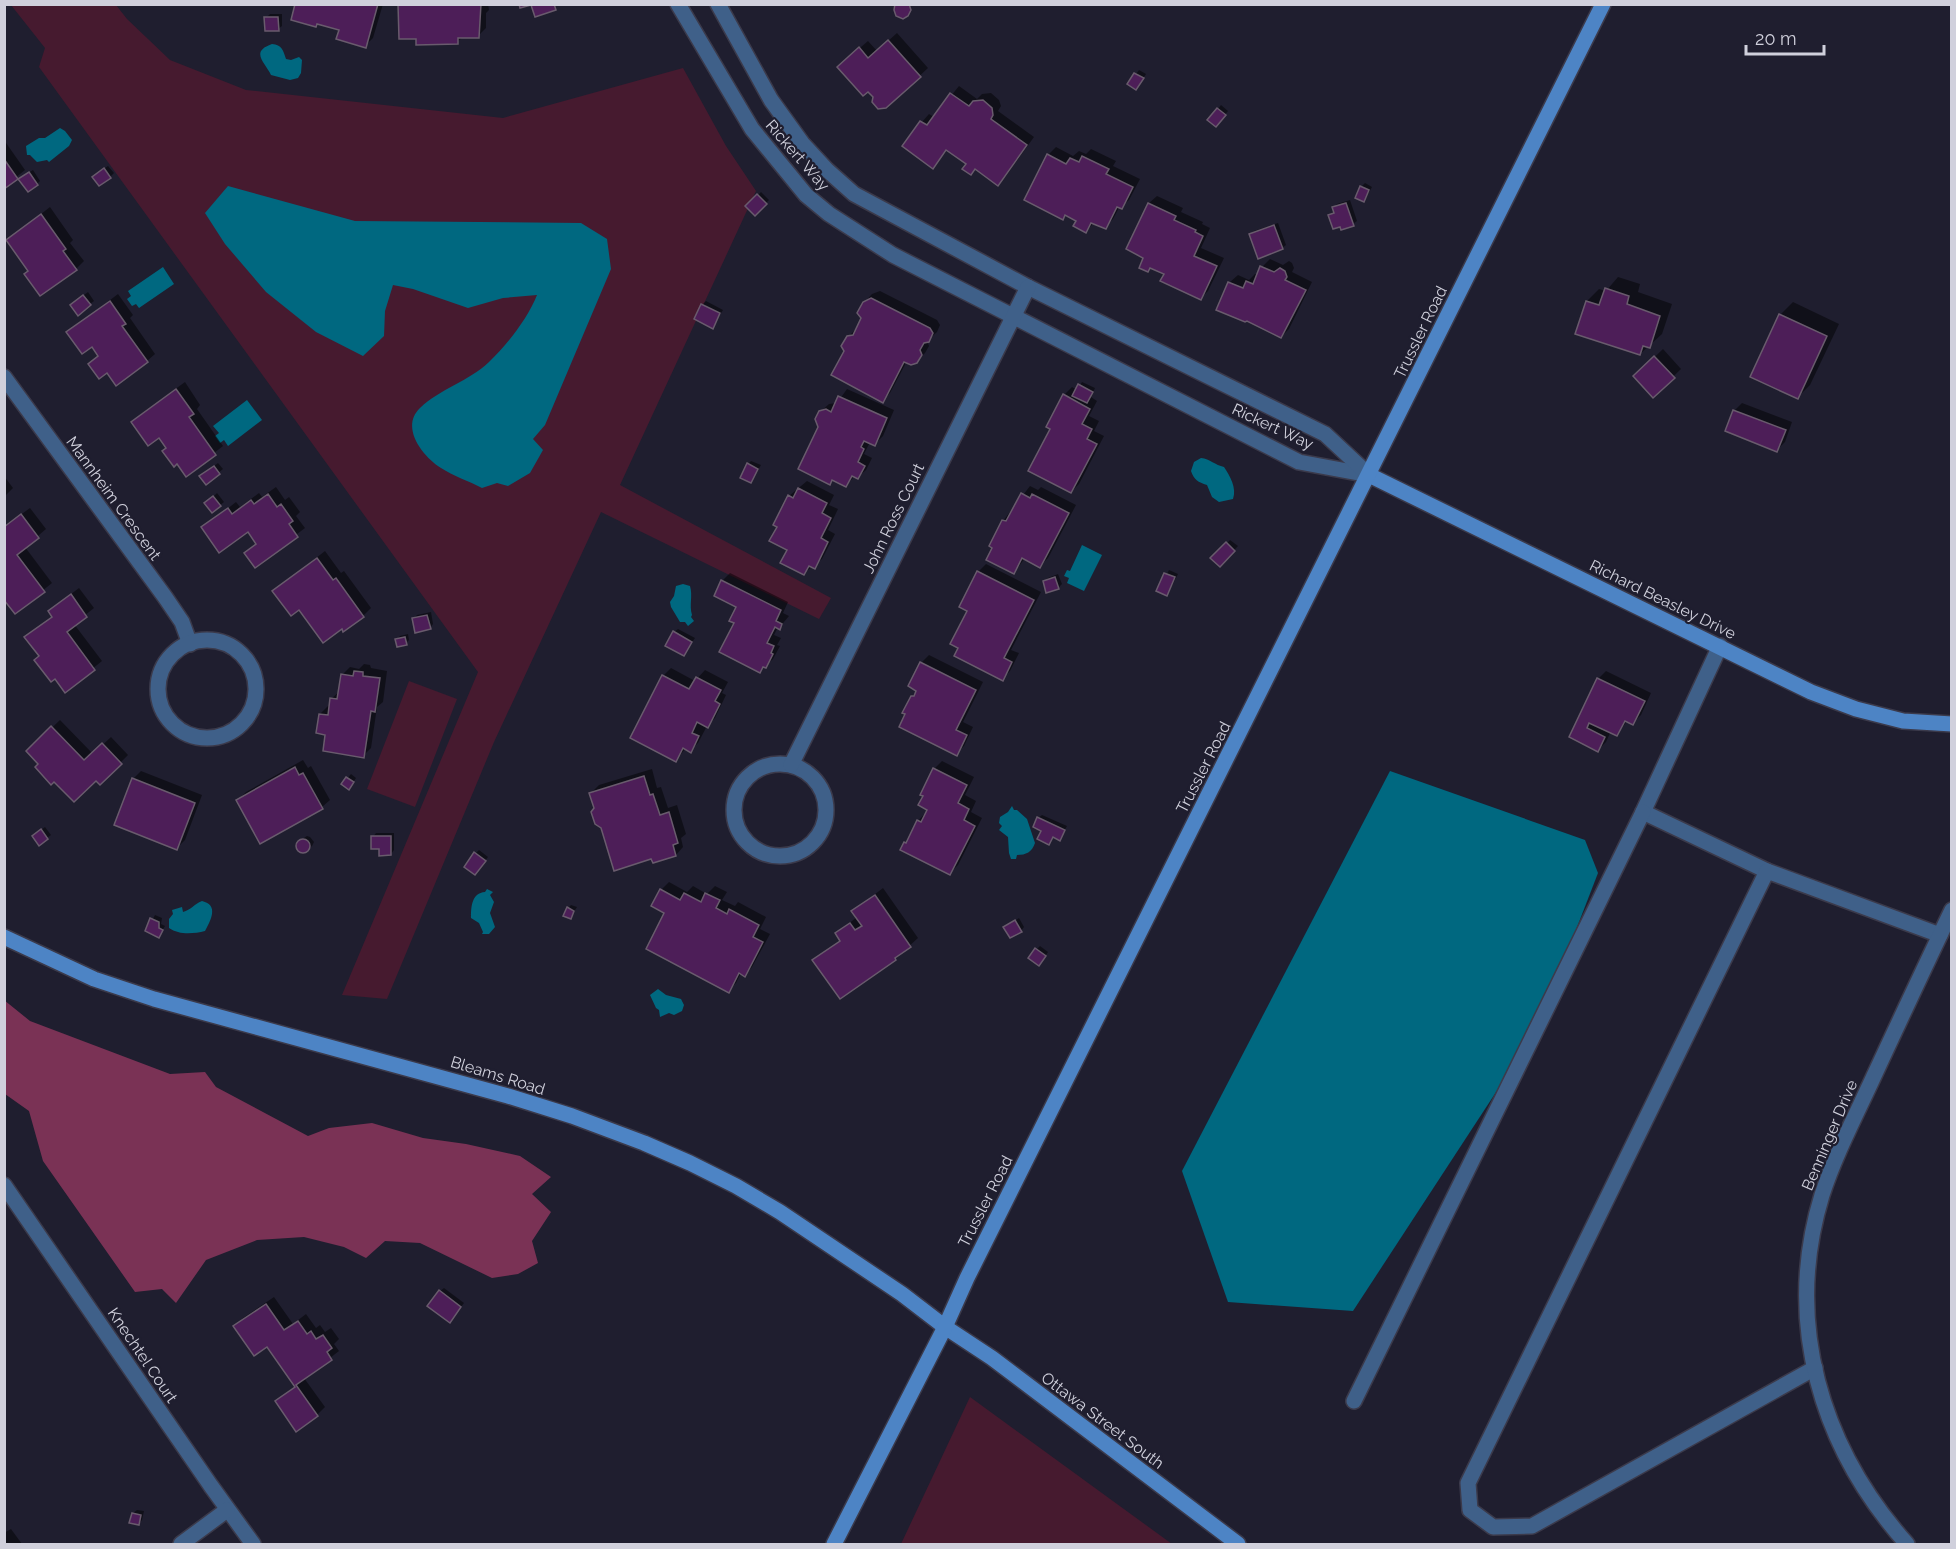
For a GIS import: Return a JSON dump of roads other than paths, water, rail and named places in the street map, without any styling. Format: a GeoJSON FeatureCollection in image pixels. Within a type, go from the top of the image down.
{"type":"FeatureCollection","features":[{"type":"Feature","properties":{"kind":"main road","name":"Trussler Road"},"geometry":{"type":"LineString","coordinates":[[834,1545],[945,1327],[967,1278],[1603,4]]}},
{"type":"Feature","properties":{"kind":"main road","name":"Richard Beasley Drive"},"geometry":{"type":"LineString","coordinates":[[1369,475],[1812,692],[1856,709],[1903,721],[1952,724]]}},
{"type":"Feature","properties":{"kind":"main road","name":"Bleams Road"},"geometry":{"type":"LineString","coordinates":[[4,937],[94,979],[154,999],[451,1079],[572,1116],[644,1143],[736,1186],[780,1212],[902,1294],[945,1327]]}},
{"type":"Feature","properties":{"kind":"main road","name":"Ottawa Street South"},"geometry":{"type":"LineString","coordinates":[[945,1327],[992,1358],[1238,1545]]}},
{"type":"Feature","properties":{"kind":"street","name":"Rickert Way"},"geometry":{"type":"LineString","coordinates":[[678,4],[752,129],[806,195],[829,214],[893,255],[1299,462],[1369,475]]}},
{"type":"Feature","properties":{"kind":"street","name":"Rickert Way"},"geometry":{"type":"LineString","coordinates":[[718,4],[771,100],[802,143],[854,194],[1028,287],[1325,434],[1369,475]]}},
{"type":"Feature","properties":{"kind":"street","name":"John Ross Court"},"geometry":{"type":"LineString","coordinates":[[791,765],[1011,316],[1028,287]]}},
{"type":"Feature","properties":{"kind":"street","name":"Mannheim Crescent"},"geometry":{"type":"LineString","coordinates":[[4,377],[182,622],[190,644]]}},
{"type":"Feature","properties":{"kind":"street"},"geometry":{"type":"LineString","coordinates":[[202,640],[228,645],[247,660],[253,671],[256,696],[252,709],[236,730],[223,736],[212,738],[189,735],[171,722],[164,713],[159,697],[159,681],[165,665],[175,652],[190,644],[202,640]]}},
{"type":"Feature","properties":{"kind":"street"},"geometry":{"type":"LineString","coordinates":[[1354,1401],[1643,813],[1720,646]]}},
{"type":"Feature","properties":{"kind":"street"},"geometry":{"type":"LineString","coordinates":[[775,764],[791,765],[803,770],[814,779],[825,802],[826,816],[822,829],[814,841],[803,850],[789,855],[775,856],[763,853],[743,838],[734,815],[735,801],[740,787],[749,776],[761,768],[775,764]]}},
{"type":"Feature","properties":{"kind":"street"},"geometry":{"type":"LineString","coordinates":[[1643,813],[1767,871],[1940,935]]}},
{"type":"Feature","properties":{"kind":"street"},"geometry":{"type":"LineString","coordinates":[[1767,871],[1468,1484],[1470,1510],[1493,1527],[1532,1526],[1815,1368]]}},
{"type":"Feature","properties":{"kind":"street","name":"Benninger Drive"},"geometry":{"type":"LineString","coordinates":[[1907,1545],[1875,1506],[1853,1471],[1827,1414],[1815,1368],[1808,1322],[1807,1290],[1810,1248],[1822,1196],[1841,1146],[1952,910]]}},
{"type":"Feature","properties":{"kind":"street","name":"Knechtel Court"},"geometry":{"type":"LineString","coordinates":[[4,1185],[253,1545]]}},
{"type":"Feature","properties":{"kind":"street"},"geometry":{"type":"LineString","coordinates":[[181,1545],[227,1510]]}},
{"type":"Feature","properties":{"kind":"water"},"geometry":{"type":"Polygon","coordinates":[[[272,44],[282,48],[286,59],[299,57],[302,60],[301,73],[298,78],[290,80],[271,75],[260,54],[265,47],[272,44]]]}},
{"type":"Feature","properties":{"kind":"water"},"geometry":{"type":"Polygon","coordinates":[[[60,128],[72,140],[69,146],[49,162],[47,160],[37,162],[27,155],[26,146],[39,138],[45,138],[60,128]]]}},
{"type":"Feature","properties":{"kind":"water"},"geometry":{"type":"Polygon","coordinates":[[[228,186],[355,221],[581,223],[607,239],[611,269],[545,425],[533,439],[543,450],[530,473],[508,486],[497,483],[482,488],[451,474],[434,463],[416,441],[412,424],[414,416],[428,401],[473,375],[496,355],[523,322],[537,295],[503,298],[468,308],[413,289],[393,285],[385,311],[384,336],[363,356],[316,332],[266,292],[225,244],[205,213],[228,186]]]}},
{"type":"Feature","properties":{"kind":"water"},"geometry":{"type":"Polygon","coordinates":[[[163,267],[174,284],[139,308],[136,304],[132,306],[127,299],[131,296],[128,291],[163,267]]]}},
{"type":"Feature","properties":{"kind":"water"},"geometry":{"type":"Polygon","coordinates":[[[247,400],[262,420],[228,446],[224,440],[220,443],[215,436],[219,433],[213,426],[247,400]]]}},
{"type":"Feature","properties":{"kind":"water"},"geometry":{"type":"Polygon","coordinates":[[[1201,458],[1224,467],[1231,478],[1233,499],[1219,502],[1212,497],[1207,485],[1195,479],[1191,471],[1194,462],[1201,458]]]}},
{"type":"Feature","properties":{"kind":"water"},"geometry":{"type":"Polygon","coordinates":[[[1082,545],[1102,555],[1084,591],[1067,583],[1069,578],[1064,576],[1067,570],[1070,571],[1082,545]]]}},
{"type":"Feature","properties":{"kind":"water"},"geometry":{"type":"Polygon","coordinates":[[[683,584],[690,586],[691,590],[691,617],[694,621],[688,626],[685,622],[680,622],[670,602],[676,586],[683,584]]]}},
{"type":"Feature","properties":{"kind":"water"},"geometry":{"type":"Polygon","coordinates":[[[1390,771],[1585,840],[1598,873],[1538,1028],[1353,1311],[1228,1302],[1182,1171],[1390,771]]]}},
{"type":"Feature","properties":{"kind":"water"},"geometry":{"type":"Polygon","coordinates":[[[1012,806],[1027,819],[1035,843],[1030,851],[1017,855],[1016,859],[1011,859],[1008,837],[999,830],[1002,826],[999,823],[1000,817],[1012,806]]]}},
{"type":"Feature","properties":{"kind":"water"},"geometry":{"type":"Polygon","coordinates":[[[487,889],[493,892],[490,895],[494,902],[490,913],[495,927],[489,934],[482,934],[479,923],[471,918],[471,909],[477,895],[487,889]]]}},
{"type":"Feature","properties":{"kind":"water"},"geometry":{"type":"Polygon","coordinates":[[[202,901],[212,909],[205,931],[186,933],[169,928],[172,910],[182,907],[183,912],[202,901]]]}},
{"type":"Feature","properties":{"kind":"water"},"geometry":{"type":"Polygon","coordinates":[[[658,989],[666,995],[681,999],[684,1005],[682,1011],[660,1017],[659,1010],[650,995],[658,989]]]}}]}
